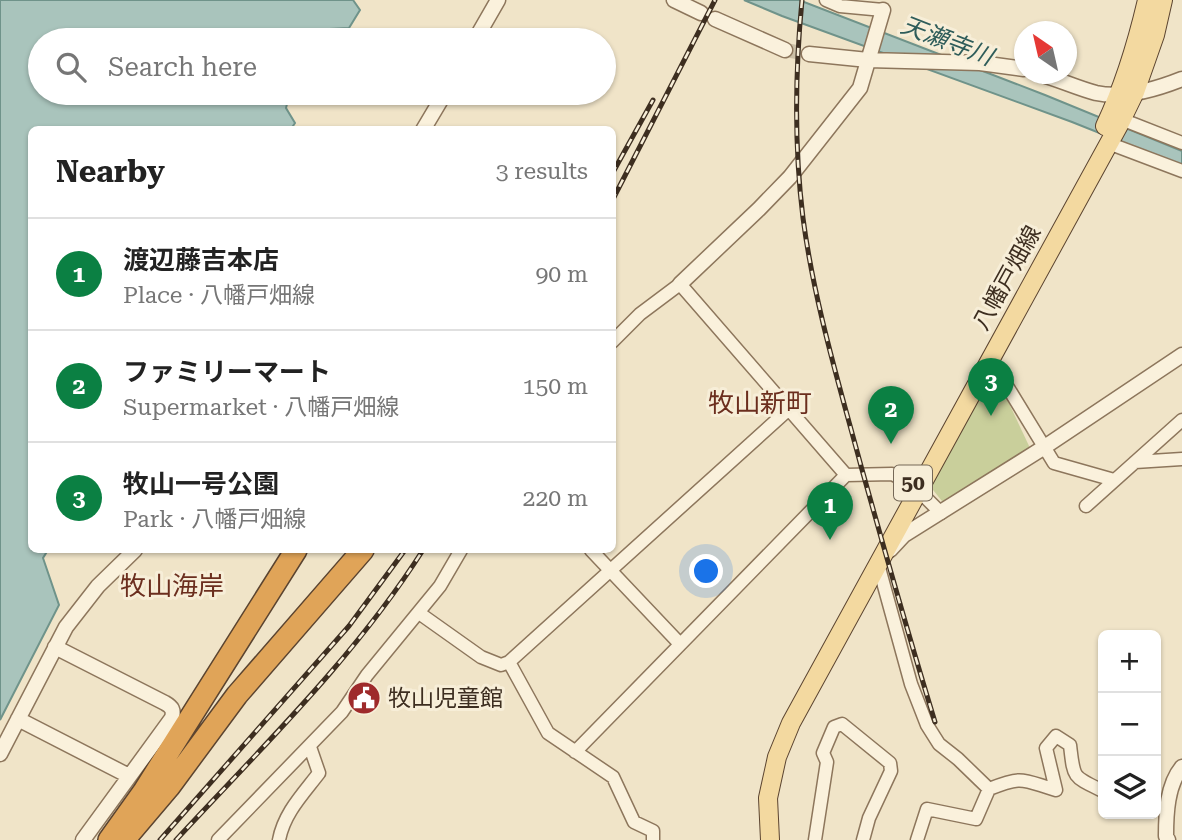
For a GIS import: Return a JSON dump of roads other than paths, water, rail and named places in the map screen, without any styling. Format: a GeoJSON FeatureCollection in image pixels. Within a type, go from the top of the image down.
{"type":"FeatureCollection","features":[{"type":"Feature","properties":{"kind":"highway"},"geometry":{"type":"LineString","coordinates":[[109,840],[137,784],[294,553]]}},
{"type":"Feature","properties":{"kind":"highway"},"geometry":{"type":"LineString","coordinates":[[128,835],[169,787],[237,695],[360,553]]}},
{"type":"Feature","properties":{"kind":"main road","name":"八幡戸畑線"},"geometry":{"type":"LineString","coordinates":[[1127,93],[1147,0]]}},
{"type":"Feature","properties":{"kind":"main road","name":"八幡戸畑線"},"geometry":{"type":"LineString","coordinates":[[761,840],[759,796],[768,752],[783,717],[989,361],[1116,121],[1155,35],[1163,0]]}},
{"type":"Feature","properties":{"kind":"main road","name":"八幡戸畑線"},"geometry":{"type":"LineString","coordinates":[[770,840],[768,798],[777,757],[791,723],[878,564],[916,487],[1106,140]]}},
{"type":"Feature","properties":{"kind":"street"},"geometry":{"type":"LineString","coordinates":[[482,28],[498,0]]}},
{"type":"Feature","properties":{"kind":"street"},"geometry":{"type":"LineString","coordinates":[[674,0],[785,50]]}},
{"type":"Feature","properties":{"kind":"street"},"geometry":{"type":"LineString","coordinates":[[616,338],[640,314],[680,284],[790,177],[859,88],[883,10],[841,6],[826,0]]}},
{"type":"Feature","properties":{"kind":"street"},"geometry":{"type":"LineString","coordinates":[[809,54],[869,55],[1014,68]]}},
{"type":"Feature","properties":{"kind":"street"},"geometry":{"type":"LineString","coordinates":[[1070,84],[1097,93],[1127,93],[1165,86],[1182,79]]}},
{"type":"Feature","properties":{"kind":"street"},"geometry":{"type":"LineString","coordinates":[[426,126],[438,105]]}},
{"type":"Feature","properties":{"kind":"street"},"geometry":{"type":"LineString","coordinates":[[1116,121],[1182,143]]}},
{"type":"Feature","properties":{"kind":"street"},"geometry":{"type":"LineString","coordinates":[[1106,140],[1182,171]]}},
{"type":"Feature","properties":{"kind":"street"},"geometry":{"type":"LineString","coordinates":[[680,284],[846,475]]}},
{"type":"Feature","properties":{"kind":"street"},"geometry":{"type":"LineString","coordinates":[[989,789],[958,758],[939,744],[927,724],[912,684],[878,564],[904,535],[1043,448],[1182,355]]}},
{"type":"Feature","properties":{"kind":"street"},"geometry":{"type":"LineString","coordinates":[[989,361],[996,368],[1054,463],[1114,480]]}},
{"type":"Feature","properties":{"kind":"street"},"geometry":{"type":"LineString","coordinates":[[419,613],[481,657],[502,665],[509,662],[789,409]]}},
{"type":"Feature","properties":{"kind":"street"},"geometry":{"type":"LineString","coordinates":[[1086,506],[1182,420]]}},
{"type":"Feature","properties":{"kind":"street"},"geometry":{"type":"LineString","coordinates":[[1135,462],[1182,459]]}},
{"type":"Feature","properties":{"kind":"street"},"geometry":{"type":"LineString","coordinates":[[575,752],[846,475],[892,474],[916,487],[941,513]]}},
{"type":"Feature","properties":{"kind":"street"},"geometry":{"type":"LineString","coordinates":[[0,754],[55,647],[82,605],[132,553]]}},
{"type":"Feature","properties":{"kind":"street"},"geometry":{"type":"LineString","coordinates":[[218,840],[342,712],[367,675],[440,586],[459,553]]}},
{"type":"Feature","properties":{"kind":"street"},"geometry":{"type":"LineString","coordinates":[[594,553],[680,644]]}},
{"type":"Feature","properties":{"kind":"street"},"geometry":{"type":"LineString","coordinates":[[55,647],[171,706],[173,712],[137,784],[82,840]]}},
{"type":"Feature","properties":{"kind":"street"},"geometry":{"type":"LineString","coordinates":[[509,662],[548,733],[613,777],[635,822],[653,831],[653,840]]}},
{"type":"Feature","properties":{"kind":"street"},"geometry":{"type":"LineString","coordinates":[[18,719],[137,784]]}},
{"type":"Feature","properties":{"kind":"street"},"geometry":{"type":"LineString","coordinates":[[815,840],[827,762],[823,753],[835,727],[842,724],[890,763],[891,771],[869,818],[863,840]]}},
{"type":"Feature","properties":{"kind":"street"},"geometry":{"type":"LineString","coordinates":[[989,789],[1024,779],[1056,790],[1046,748],[1055,736],[1070,745],[1073,772],[1078,779],[1098,789]]}},
{"type":"Feature","properties":{"kind":"street"},"geometry":{"type":"LineString","coordinates":[[279,840],[281,827],[289,812],[319,773],[310,747]]}},
{"type":"Feature","properties":{"kind":"street"},"geometry":{"type":"LineString","coordinates":[[1168,840],[1162,803],[1182,767]]}},
{"type":"Feature","properties":{"kind":"street"},"geometry":{"type":"LineString","coordinates":[[917,840],[927,808],[976,819],[989,789]]}},
{"type":"Feature","properties":{"kind":"water"},"geometry":{"type":"Polygon","coordinates":[[[0,0],[353,0],[360,10],[349,28],[28,28],[28,105],[287,105],[295,123],[293,126],[28,126],[28,553],[46,553],[43,558],[59,605],[0,720],[0,0]]]}},
{"type":"Feature","properties":{"kind":"water"},"geometry":{"type":"Polygon","coordinates":[[[744,0],[799,0],[1182,151],[1182,166],[1072,122],[744,0]]]}},
{"type":"Feature","properties":{"kind":"tunnel"},"geometry":{"type":"LineString","coordinates":[[785,50],[809,54]]}},
{"type":"Feature","properties":{"kind":"railway"},"geometry":{"type":"LineString","coordinates":[[616,193],[715,0]]}},
{"type":"Feature","properties":{"kind":"railway"},"geometry":{"type":"LineString","coordinates":[[802,0],[797,136],[800,191],[808,249],[836,374],[935,722]]}},
{"type":"Feature","properties":{"kind":"railway"},"geometry":{"type":"LineString","coordinates":[[616,167],[653,100]]}},
{"type":"Feature","properties":{"kind":"railway"},"geometry":{"type":"LineString","coordinates":[[160,840],[349,626],[403,553]]}},
{"type":"Feature","properties":{"kind":"railway"},"geometry":{"type":"LineString","coordinates":[[176,840],[338,664],[421,553]]}},
{"type":"Feature","properties":{"kind":"place","name":"牧山一号公園"},"geometry":{"type":"Point","coordinates":[991,416]}},
{"type":"Feature","properties":{"kind":"place","name":"ファミリーマート"},"geometry":{"type":"Point","coordinates":[891,444]}},
{"type":"Feature","properties":{"kind":"place","name":"渡辺藤吉本店"},"geometry":{"type":"Point","coordinates":[830,540]}},
{"type":"Feature","properties":{"kind":"place","name":"牧山児童館"},"geometry":{"type":"Point","coordinates":[364,698]}},
{"type":"Feature","properties":{"kind":"district","name":"牧山新町"},"geometry":{"type":"Point","coordinates":[760,403]}},
{"type":"Feature","properties":{"kind":"district","name":"牧山海岸"},"geometry":{"type":"Point","coordinates":[172,586]}},
{"type":"Feature","properties":{"kind":"water label","name":"天瀬寺川"},"geometry":{"type":"Point","coordinates":[947,41]}}]}
